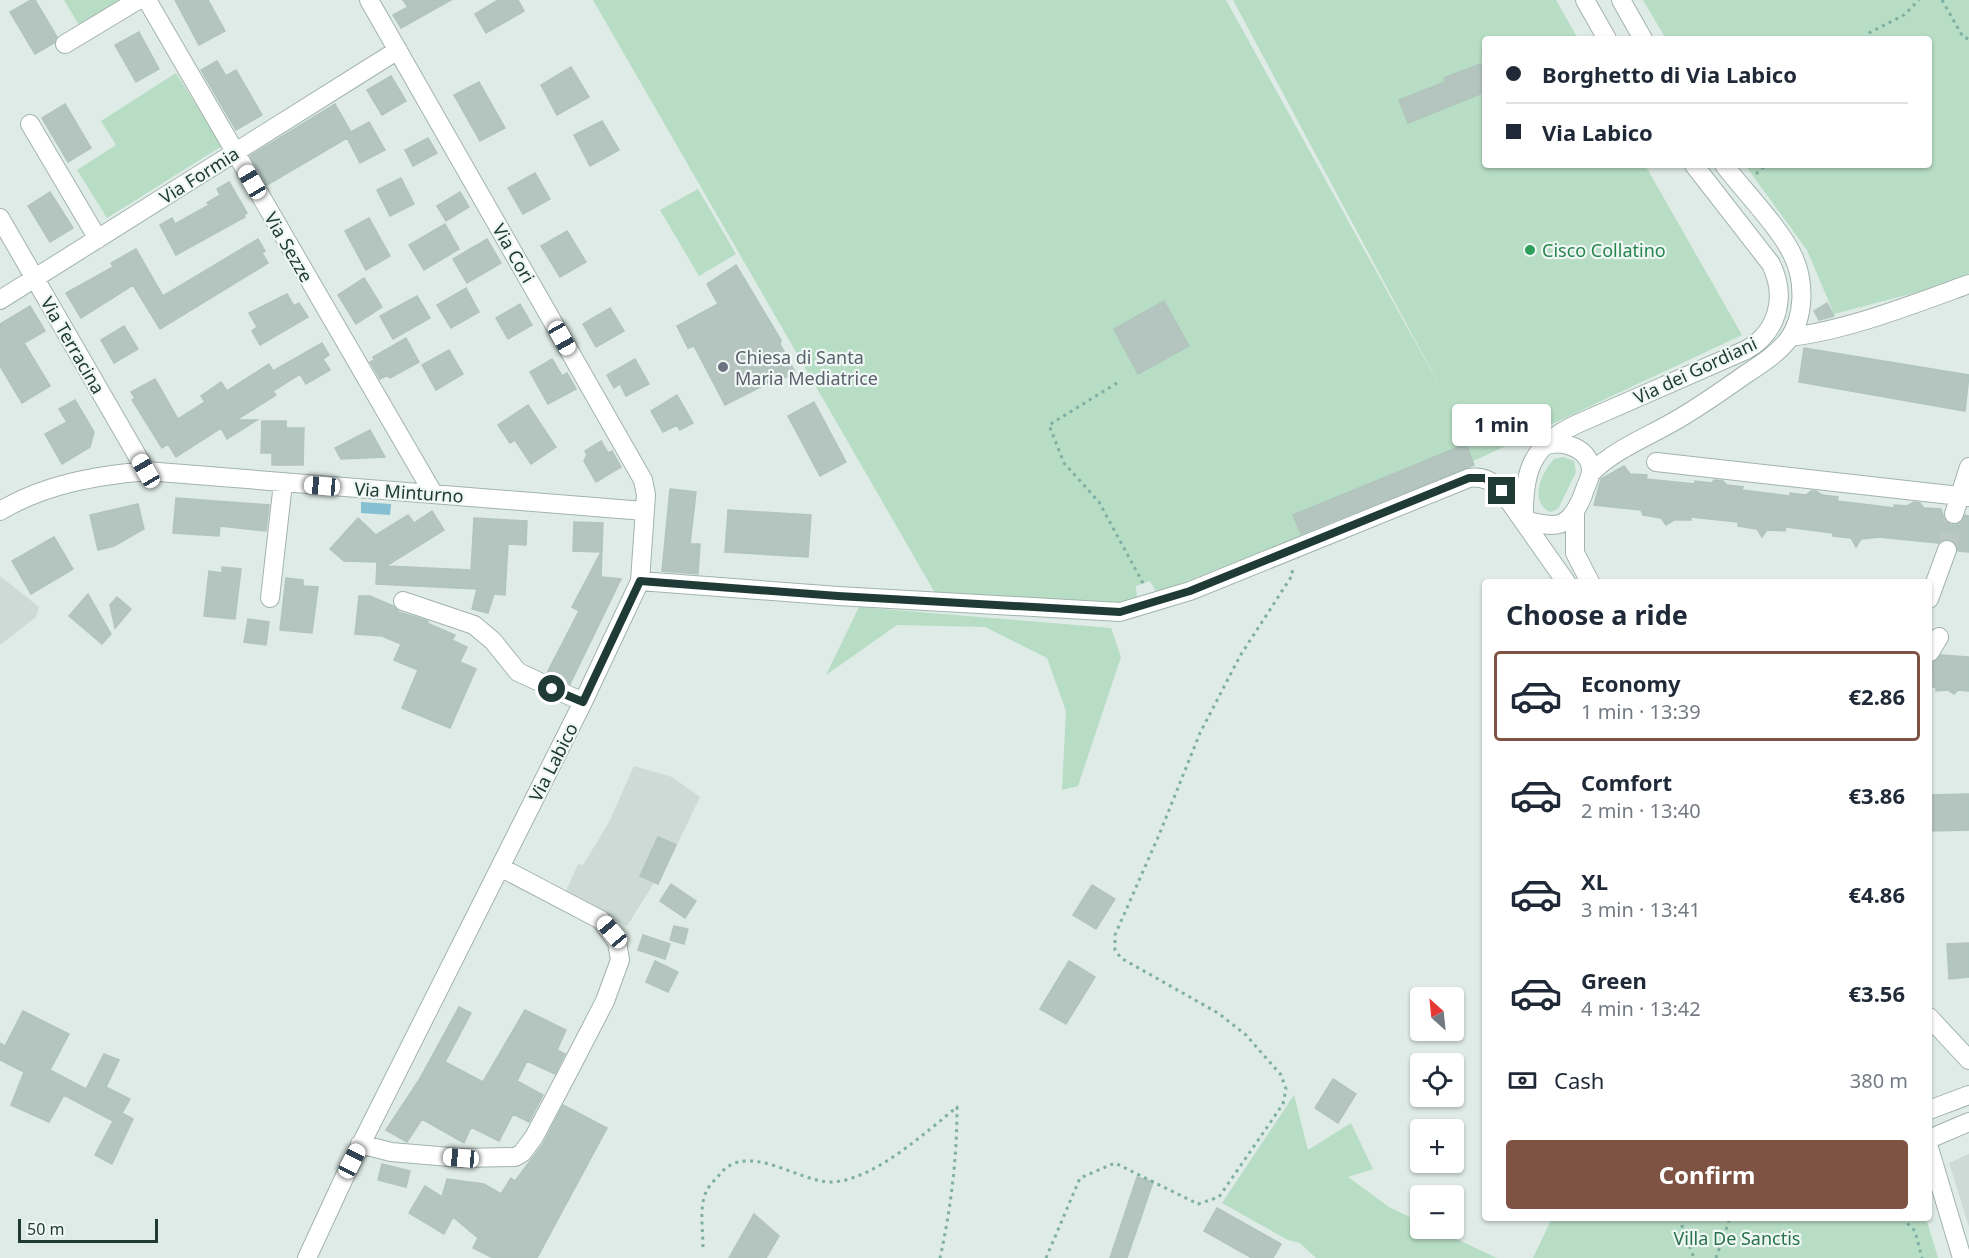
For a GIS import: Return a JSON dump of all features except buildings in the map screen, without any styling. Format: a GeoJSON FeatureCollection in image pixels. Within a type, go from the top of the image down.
{"type":"FeatureCollection","features":[{"type":"Feature","properties":{"kind":"street"},"geometry":{"type":"LineString","coordinates":[[65,44],[138,0]]}},
{"type":"Feature","properties":{"kind":"street","name":"Via Sezze"},"geometry":{"type":"LineString","coordinates":[[147,0],[433,493]]}},
{"type":"Feature","properties":{"kind":"street","name":"Via Cori"},"geometry":{"type":"LineString","coordinates":[[369,0],[643,480],[646,491],[640,581]]}},
{"type":"Feature","properties":{"kind":"street"},"geometry":{"type":"LineString","coordinates":[[1585,0],[1605,36]]}},
{"type":"Feature","properties":{"kind":"street"},"geometry":{"type":"LineString","coordinates":[[1621,0],[1641,36]]}},
{"type":"Feature","properties":{"kind":"street","name":"Via Formia"},"geometry":{"type":"LineString","coordinates":[[0,300],[398,50]]}},
{"type":"Feature","properties":{"kind":"street"},"geometry":{"type":"LineString","coordinates":[[30,124],[98,239]]}},
{"type":"Feature","properties":{"kind":"street","name":"Via dei Gordiani"},"geometry":{"type":"LineString","coordinates":[[1542,447],[1560,432],[1740,353],[1763,339],[1769,332],[1779,306],[1779,289],[1775,272],[1766,256],[1696,168]]}},
{"type":"Feature","properties":{"kind":"street","name":"Via dei Gordiani"},"geometry":{"type":"LineString","coordinates":[[1591,473],[1612,456],[1685,416],[1772,356],[1790,337],[1801,302],[1801,284],[1797,265],[1786,244],[1726,168]]}},
{"type":"Feature","properties":{"kind":"street","name":"Via Terracina"},"geometry":{"type":"LineString","coordinates":[[0,219],[146,471]]}},
{"type":"Feature","properties":{"kind":"street"},"geometry":{"type":"LineString","coordinates":[[1790,337],[1807,335],[1850,323],[1969,284]]}},
{"type":"Feature","properties":{"kind":"street"},"geometry":{"type":"LineString","coordinates":[[1524,520],[1525,480],[1542,447],[1555,443],[1575,447],[1587,458],[1591,473],[1575,514],[1575,553],[1588,579]]}},
{"type":"Feature","properties":{"kind":"street"},"geometry":{"type":"LineString","coordinates":[[1656,462],[1964,496]]}},
{"type":"Feature","properties":{"kind":"street"},"geometry":{"type":"LineString","coordinates":[[1954,514],[1964,496],[1969,467]]}},
{"type":"Feature","properties":{"kind":"street","name":"Via Minturno"},"geometry":{"type":"LineString","coordinates":[[0,511],[34,494],[62,484],[101,476],[146,471],[644,511]]}},
{"type":"Feature","properties":{"kind":"street"},"geometry":{"type":"LineString","coordinates":[[640,581],[838,596],[1120,612],[1150,604],[1474,477],[1485,478],[1498,487],[1524,520],[1564,579]]}},
{"type":"Feature","properties":{"kind":"street"},"geometry":{"type":"LineString","coordinates":[[270,598],[283,483]]}},
{"type":"Feature","properties":{"kind":"street"},"geometry":{"type":"LineString","coordinates":[[1524,520],[1553,525],[1566,521],[1575,514]]}},
{"type":"Feature","properties":{"kind":"street"},"geometry":{"type":"LineString","coordinates":[[1932,591],[1947,550]]}},
{"type":"Feature","properties":{"kind":"street","name":"Via Labico"},"geometry":{"type":"LineString","coordinates":[[307,1258],[360,1144],[583,702],[640,581]]}},
{"type":"Feature","properties":{"kind":"street"},"geometry":{"type":"LineString","coordinates":[[403,600],[474,625],[491,638],[518,672],[583,702]]}},
{"type":"Feature","properties":{"kind":"street"},"geometry":{"type":"LineString","coordinates":[[360,1144],[391,1152],[450,1157],[515,1157],[522,1153],[534,1137],[605,1001],[620,960],[612,932],[601,920],[500,867]]}},
{"type":"Feature","properties":{"kind":"street"},"geometry":{"type":"LineString","coordinates":[[1932,1020],[1969,1060]]}},
{"type":"Feature","properties":{"kind":"street"},"geometry":{"type":"LineString","coordinates":[[1932,1109],[1969,1095]]}},
{"type":"Feature","properties":{"kind":"street"},"geometry":{"type":"LineString","coordinates":[[1932,1138],[1969,1122]]}},
{"type":"Feature","properties":{"kind":"street"},"geometry":{"type":"LineString","coordinates":[[1932,1158],[1962,1258]]}},
{"type":"Feature","properties":{"kind":"path"},"geometry":{"type":"LineString","coordinates":[[1866,36],[1904,15],[1919,0]]}},
{"type":"Feature","properties":{"kind":"path"},"geometry":{"type":"LineString","coordinates":[[1942,0],[1963,37],[1969,40]]}},
{"type":"Feature","properties":{"kind":"path"},"geometry":{"type":"LineString","coordinates":[[1750,179],[1763,168]]}},
{"type":"Feature","properties":{"kind":"path"},"geometry":{"type":"LineString","coordinates":[[1117,383],[1049,424],[1064,463],[1099,502],[1134,564],[1150,604]]}},
{"type":"Feature","properties":{"kind":"path"},"geometry":{"type":"LineString","coordinates":[[1047,1258],[1080,1178],[1115,1163],[1198,1204],[1219,1197],[1283,1104],[1286,1089],[1281,1075],[1246,1035],[1218,1013],[1121,958],[1115,950],[1115,935],[1159,836],[1200,733],[1240,656],[1293,574],[1285,552]]}},
{"type":"Feature","properties":{"kind":"path"},"geometry":{"type":"LineString","coordinates":[[704,1247],[703,1212],[706,1192],[727,1165],[749,1159],[831,1182],[854,1177],[879,1166],[957,1107],[957,1134],[949,1216],[940,1258]]}},
{"type":"Feature","properties":{"kind":"path"},"geometry":{"type":"LineString","coordinates":[[1680,1221],[1694,1258]]}},
{"type":"Feature","properties":{"kind":"path"},"geometry":{"type":"LineString","coordinates":[[1716,1258],[1729,1221]]}},
{"type":"Feature","properties":{"kind":"path"},"geometry":{"type":"LineString","coordinates":[[1905,1221],[1915,1231],[1922,1258]]}},
{"type":"Feature","properties":{"kind":"shaded area"},"geometry":{"type":"Polygon","coordinates":[[[0,576],[39,607],[36,617],[0,645],[0,576]]]}},
{"type":"Feature","properties":{"kind":"shaded area"},"geometry":{"type":"Polygon","coordinates":[[[634,766],[672,777],[700,797],[658,884],[654,883],[627,926],[584,905],[566,891],[578,864],[583,865],[609,822],[634,766]]]}},
{"type":"Feature","properties":{"kind":"shaded area"},"geometry":{"type":"Polygon","coordinates":[[[1969,1154],[1969,1227],[1949,1163],[1969,1154]]]}},
{"type":"Feature","properties":{"kind":"green space"},"geometry":{"type":"Polygon","coordinates":[[[64,0],[123,0],[79,25],[64,0]]]}},
{"type":"Feature","properties":{"kind":"green space"},"geometry":{"type":"Polygon","coordinates":[[[593,0],[1226,0],[1444,394],[1233,0],[1556,0],[1576,36],[1482,36],[1482,168],[1647,168],[1742,335],[1480,458],[1293,539],[1157,593],[1150,581],[1136,586],[1137,598],[1112,605],[935,593],[593,0]]]}},
{"type":"Feature","properties":{"kind":"green space"},"geometry":{"type":"Polygon","coordinates":[[[1643,0],[1969,0],[1969,273],[1918,292],[1834,314],[1807,250],[1747,168],[1932,168],[1932,36],[1664,36],[1643,0]]]}},
{"type":"Feature","properties":{"kind":"green space"},"geometry":{"type":"Polygon","coordinates":[[[176,73],[222,146],[107,218],[77,170],[116,145],[101,121],[176,73]]]}},
{"type":"Feature","properties":{"kind":"green space"},"geometry":{"type":"Polygon","coordinates":[[[698,189],[736,254],[699,276],[660,210],[698,189]]]}},
{"type":"Feature","properties":{"kind":"green space"},"geometry":{"type":"Polygon","coordinates":[[[1563,457],[1574,461],[1576,472],[1559,507],[1550,512],[1543,507],[1540,501],[1539,486],[1549,465],[1554,459],[1563,457]]]}},
{"type":"Feature","properties":{"kind":"green space"},"geometry":{"type":"Polygon","coordinates":[[[859,607],[1111,628],[1121,657],[1078,786],[1062,790],[1066,711],[1047,658],[985,627],[897,625],[826,675],[859,607]]]}},
{"type":"Feature","properties":{"kind":"green space"},"geometry":{"type":"Polygon","coordinates":[[[1294,1095],[1308,1150],[1351,1123],[1373,1169],[1348,1177],[1389,1207],[1410,1217],[1410,1239],[1456,1239],[1497,1258],[1316,1258],[1300,1243],[1288,1240],[1222,1203],[1294,1095]]]}},
{"type":"Feature","properties":{"kind":"green space","name":"Villa De Sanctis"},"geometry":{"type":"Polygon","coordinates":[[[1551,1221],[1927,1221],[1938,1258],[1533,1258],[1551,1221]]]}},
{"type":"Feature","properties":{"kind":"water"},"geometry":{"type":"Polygon","coordinates":[[[361,502],[391,504],[390,515],[361,513],[361,502]]]}},
{"type":"Feature","properties":{"kind":"tunnel"},"geometry":{"type":"LineString","coordinates":[[1947,550],[1954,514]]}},
{"type":"Feature","properties":{"kind":"place","name":"Cisco Collatino"},"geometry":{"type":"Point","coordinates":[1530,250]}},
{"type":"Feature","properties":{"kind":"place","name":"Chiesa di Santa Maria Mediatrice"},"geometry":{"type":"Point","coordinates":[723,367]}},
{"type":"Feature","properties":{"kind":"route"},"geometry":{"type":"LineString","coordinates":[[552,689],[583,702],[640,581],[838,596],[1120,612],[1190,591],[1469,478],[1485,478],[1502,491]]}}]}
